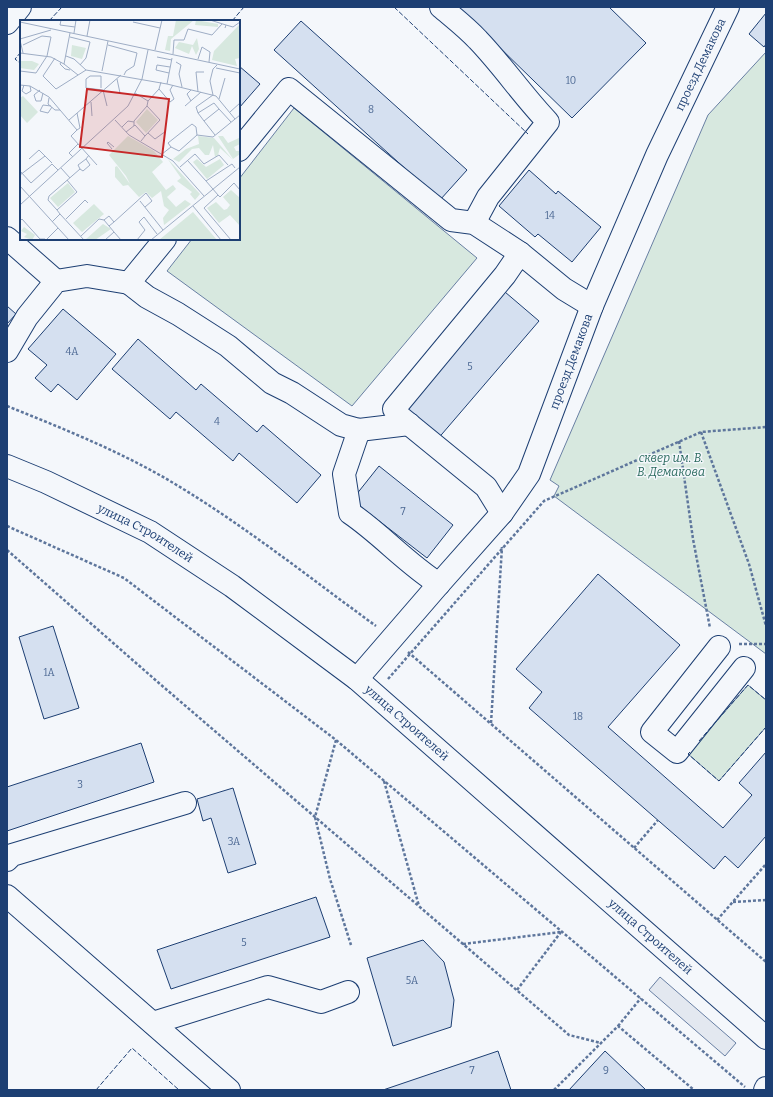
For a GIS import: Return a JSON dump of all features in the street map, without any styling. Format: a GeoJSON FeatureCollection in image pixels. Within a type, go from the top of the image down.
{"type":"FeatureCollection","features":[{"type":"Feature","properties":{"kind":"street"},"geometry":{"type":"LineString","coordinates":[[7,23],[20,7]]}},
{"type":"Feature","properties":{"kind":"street"},"geometry":{"type":"LineString","coordinates":[[441,7],[478,40],[506,71],[529,103],[548,122],[488,197],[474,223]]}},
{"type":"Feature","properties":{"kind":"street","name":"проезд Демакова"},"geometry":{"type":"LineString","coordinates":[[357,679],[502,513],[530,474],[592,306],[657,155],[728,7]]}},
{"type":"Feature","properties":{"kind":"street"},"geometry":{"type":"LineString","coordinates":[[240,149],[289,89],[451,220],[474,223],[520,253],[564,289],[592,306]]}},
{"type":"Feature","properties":{"kind":"street"},"geometry":{"type":"LineString","coordinates":[[7,238],[56,281]]}},
{"type":"Feature","properties":{"kind":"street"},"geometry":{"type":"LineString","coordinates":[[129,283],[164,240]]}},
{"type":"Feature","properties":{"kind":"street"},"geometry":{"type":"LineString","coordinates":[[502,513],[486,487],[398,416],[394,409],[505,275],[520,253]]}},
{"type":"Feature","properties":{"kind":"street"},"geometry":{"type":"LineString","coordinates":[[7,351],[27,317],[56,281],[87,276],[129,283],[147,297],[178,314],[228,346],[272,383],[292,393],[341,425],[359,430],[409,424]]}},
{"type":"Feature","properties":{"kind":"street"},"geometry":{"type":"LineString","coordinates":[[359,430],[344,474],[350,513],[369,526],[421,572],[439,584]]}},
{"type":"Feature","properties":{"kind":"street","name":"улица Строителей"},"geometry":{"type":"LineString","coordinates":[[7,466],[46,482],[150,532],[232,586],[357,679],[766,1038]]}},
{"type":"Feature","properties":{"kind":"street"},"geometry":{"type":"LineString","coordinates":[[714,639],[652,732],[677,752],[744,668]]}},
{"type":"Feature","properties":{"kind":"street"},"geometry":{"type":"LineString","coordinates":[[7,860],[12,855],[185,803]]}},
{"type":"Feature","properties":{"kind":"street"},"geometry":{"type":"LineString","coordinates":[[7,896],[230,1090]]}},
{"type":"Feature","properties":{"kind":"street"},"geometry":{"type":"LineString","coordinates":[[153,1022],[268,987],[321,1002],[348,992]]}},
{"type":"Feature","properties":{"kind":"path"},"geometry":{"type":"LineString","coordinates":[[383,684],[544,500],[701,432],[766,427]]}},
{"type":"Feature","properties":{"kind":"path"},"geometry":{"type":"LineString","coordinates":[[701,432],[749,564],[766,626]]}},
{"type":"Feature","properties":{"kind":"path"},"geometry":{"type":"LineString","coordinates":[[679,441],[693,540],[714,639]]}},
{"type":"Feature","properties":{"kind":"path"},"geometry":{"type":"LineString","coordinates":[[7,526],[124,578],[336,740],[748,1090]]}},
{"type":"Feature","properties":{"kind":"path"},"geometry":{"type":"LineString","coordinates":[[491,724],[502,548]]}},
{"type":"Feature","properties":{"kind":"path"},"geometry":{"type":"LineString","coordinates":[[7,550],[314,817],[569,1035],[601,1043]]}},
{"type":"Feature","properties":{"kind":"path"},"geometry":{"type":"LineString","coordinates":[[336,740],[314,817],[330,880],[350,946]]}},
{"type":"Feature","properties":{"kind":"path"},"geometry":{"type":"LineString","coordinates":[[384,781],[419,906]]}},
{"type":"Feature","properties":{"kind":"path"},"geometry":{"type":"LineString","coordinates":[[634,848],[658,820]]}},
{"type":"Feature","properties":{"kind":"path"},"geometry":{"type":"LineString","coordinates":[[717,920],[766,864]]}},
{"type":"Feature","properties":{"kind":"path"},"geometry":{"type":"LineString","coordinates":[[732,902],[766,900]]}},
{"type":"Feature","properties":{"kind":"path"},"geometry":{"type":"LineString","coordinates":[[463,944],[562,932]]}},
{"type":"Feature","properties":{"kind":"path"},"geometry":{"type":"LineString","coordinates":[[517,990],[562,932]]}},
{"type":"Feature","properties":{"kind":"path"},"geometry":{"type":"LineString","coordinates":[[554,1090],[618,1026],[640,998]]}},
{"type":"Feature","properties":{"kind":"path"},"geometry":{"type":"LineString","coordinates":[[618,1026],[694,1090]]}},
{"type":"Feature","properties":{"kind":"green space","name":"сквер им. В. В. Демакова"},"geometry":{"type":"Polygon","coordinates":[[[766,52],[766,654],[554,496],[559,486],[550,480],[708,115],[766,52]]]}},
{"type":"Feature","properties":{"kind":"green space"},"geometry":{"type":"Polygon","coordinates":[[[294,108],[477,258],[352,406],[167,271],[191,240],[240,240],[240,178],[294,108]]]}},
{"type":"Feature","properties":{"kind":"green space"},"geometry":{"type":"Polygon","coordinates":[[[748,685],[766,700],[766,727],[719,781],[688,754],[748,685]]]}},
{"type":"Feature","properties":{"kind":"shaded area"},"geometry":{"type":"Polygon","coordinates":[[[660,977],[736,1043],[725,1056],[649,990],[660,977]]]}},
{"type":"Feature","properties":{"kind":"building"},"geometry":{"type":"Polygon","coordinates":[[[458,7],[609,7],[646,43],[572,118],[458,7]]]}},
{"type":"Feature","properties":{"kind":"building"},"geometry":{"type":"Polygon","coordinates":[[[766,13],[766,44],[764,47],[749,34],[766,13]]]}},
{"type":"Feature","properties":{"kind":"building"},"geometry":{"type":"Polygon","coordinates":[[[301,21],[467,170],[440,200],[274,50],[301,21]]]}},
{"type":"Feature","properties":{"kind":"building"},"geometry":{"type":"Polygon","coordinates":[[[240,67],[260,84],[240,107],[240,67]]]}},
{"type":"Feature","properties":{"kind":"building"},"geometry":{"type":"Polygon","coordinates":[[[529,170],[556,194],[558,191],[601,227],[572,262],[538,234],[535,237],[499,206],[529,170]]]}},
{"type":"Feature","properties":{"kind":"building"},"geometry":{"type":"Polygon","coordinates":[[[505,292],[539,321],[436,441],[402,412],[505,292]]]}},
{"type":"Feature","properties":{"kind":"building"},"geometry":{"type":"Polygon","coordinates":[[[7,306],[16,314],[7,324],[7,306]]]}},
{"type":"Feature","properties":{"kind":"building"},"geometry":{"type":"Polygon","coordinates":[[[63,309],[116,354],[77,400],[58,384],[51,392],[35,378],[47,365],[28,349],[63,309]]]}},
{"type":"Feature","properties":{"kind":"building"},"geometry":{"type":"Polygon","coordinates":[[[138,339],[196,390],[201,384],[257,432],[263,425],[321,475],[297,503],[239,453],[233,461],[176,412],[170,419],[112,369],[138,339]]]}},
{"type":"Feature","properties":{"kind":"building"},"geometry":{"type":"Polygon","coordinates":[[[379,466],[453,525],[427,558],[352,500],[379,466]]]}},
{"type":"Feature","properties":{"kind":"building"},"geometry":{"type":"Polygon","coordinates":[[[598,574],[680,645],[608,727],[723,828],[752,795],[739,783],[766,752],[766,836],[738,868],[725,856],[714,869],[529,708],[542,692],[516,669],[598,574]]]}},
{"type":"Feature","properties":{"kind":"building"},"geometry":{"type":"Polygon","coordinates":[[[53,626],[79,708],[44,719],[19,637],[53,626]]]}},
{"type":"Feature","properties":{"kind":"building"},"geometry":{"type":"Polygon","coordinates":[[[141,743],[154,782],[7,831],[7,787],[141,743]]]}},
{"type":"Feature","properties":{"kind":"building"},"geometry":{"type":"Polygon","coordinates":[[[233,788],[256,864],[228,873],[211,818],[203,821],[197,799],[233,788]]]}},
{"type":"Feature","properties":{"kind":"building"},"geometry":{"type":"Polygon","coordinates":[[[316,897],[330,937],[171,989],[157,950],[316,897]]]}},
{"type":"Feature","properties":{"kind":"building"},"geometry":{"type":"Polygon","coordinates":[[[423,940],[444,962],[454,1000],[451,1027],[393,1046],[367,958],[423,940]]]}},
{"type":"Feature","properties":{"kind":"building"},"geometry":{"type":"Polygon","coordinates":[[[498,1051],[511,1090],[383,1090],[498,1051]]]}},
{"type":"Feature","properties":{"kind":"building"},"geometry":{"type":"Polygon","coordinates":[[[605,1051],[646,1090],[569,1090],[605,1051]]]}},
{"type":"Feature","properties":{"kind":"fence"},"geometry":{"type":"LineString","coordinates":[[50,20],[62,7]]}},
{"type":"Feature","properties":{"kind":"fence"},"geometry":{"type":"LineString","coordinates":[[233,20],[244,7]]}},
{"type":"Feature","properties":{"kind":"fence"},"geometry":{"type":"LineString","coordinates":[[394,7],[528,134]]}},
{"type":"Feature","properties":{"kind":"fence"},"geometry":{"type":"LineString","coordinates":[[20,53],[15,59],[20,63]]}},
{"type":"Feature","properties":{"kind":"fence"},"geometry":{"type":"LineString","coordinates":[[699,741],[748,685],[766,700]]}},
{"type":"Feature","properties":{"kind":"fence"},"geometry":{"type":"LineString","coordinates":[[690,752],[688,754],[719,781],[766,727]]}},
{"type":"Feature","properties":{"kind":"fence"},"geometry":{"type":"LineString","coordinates":[[96,1090],[132,1048],[179,1090]]}}]}
